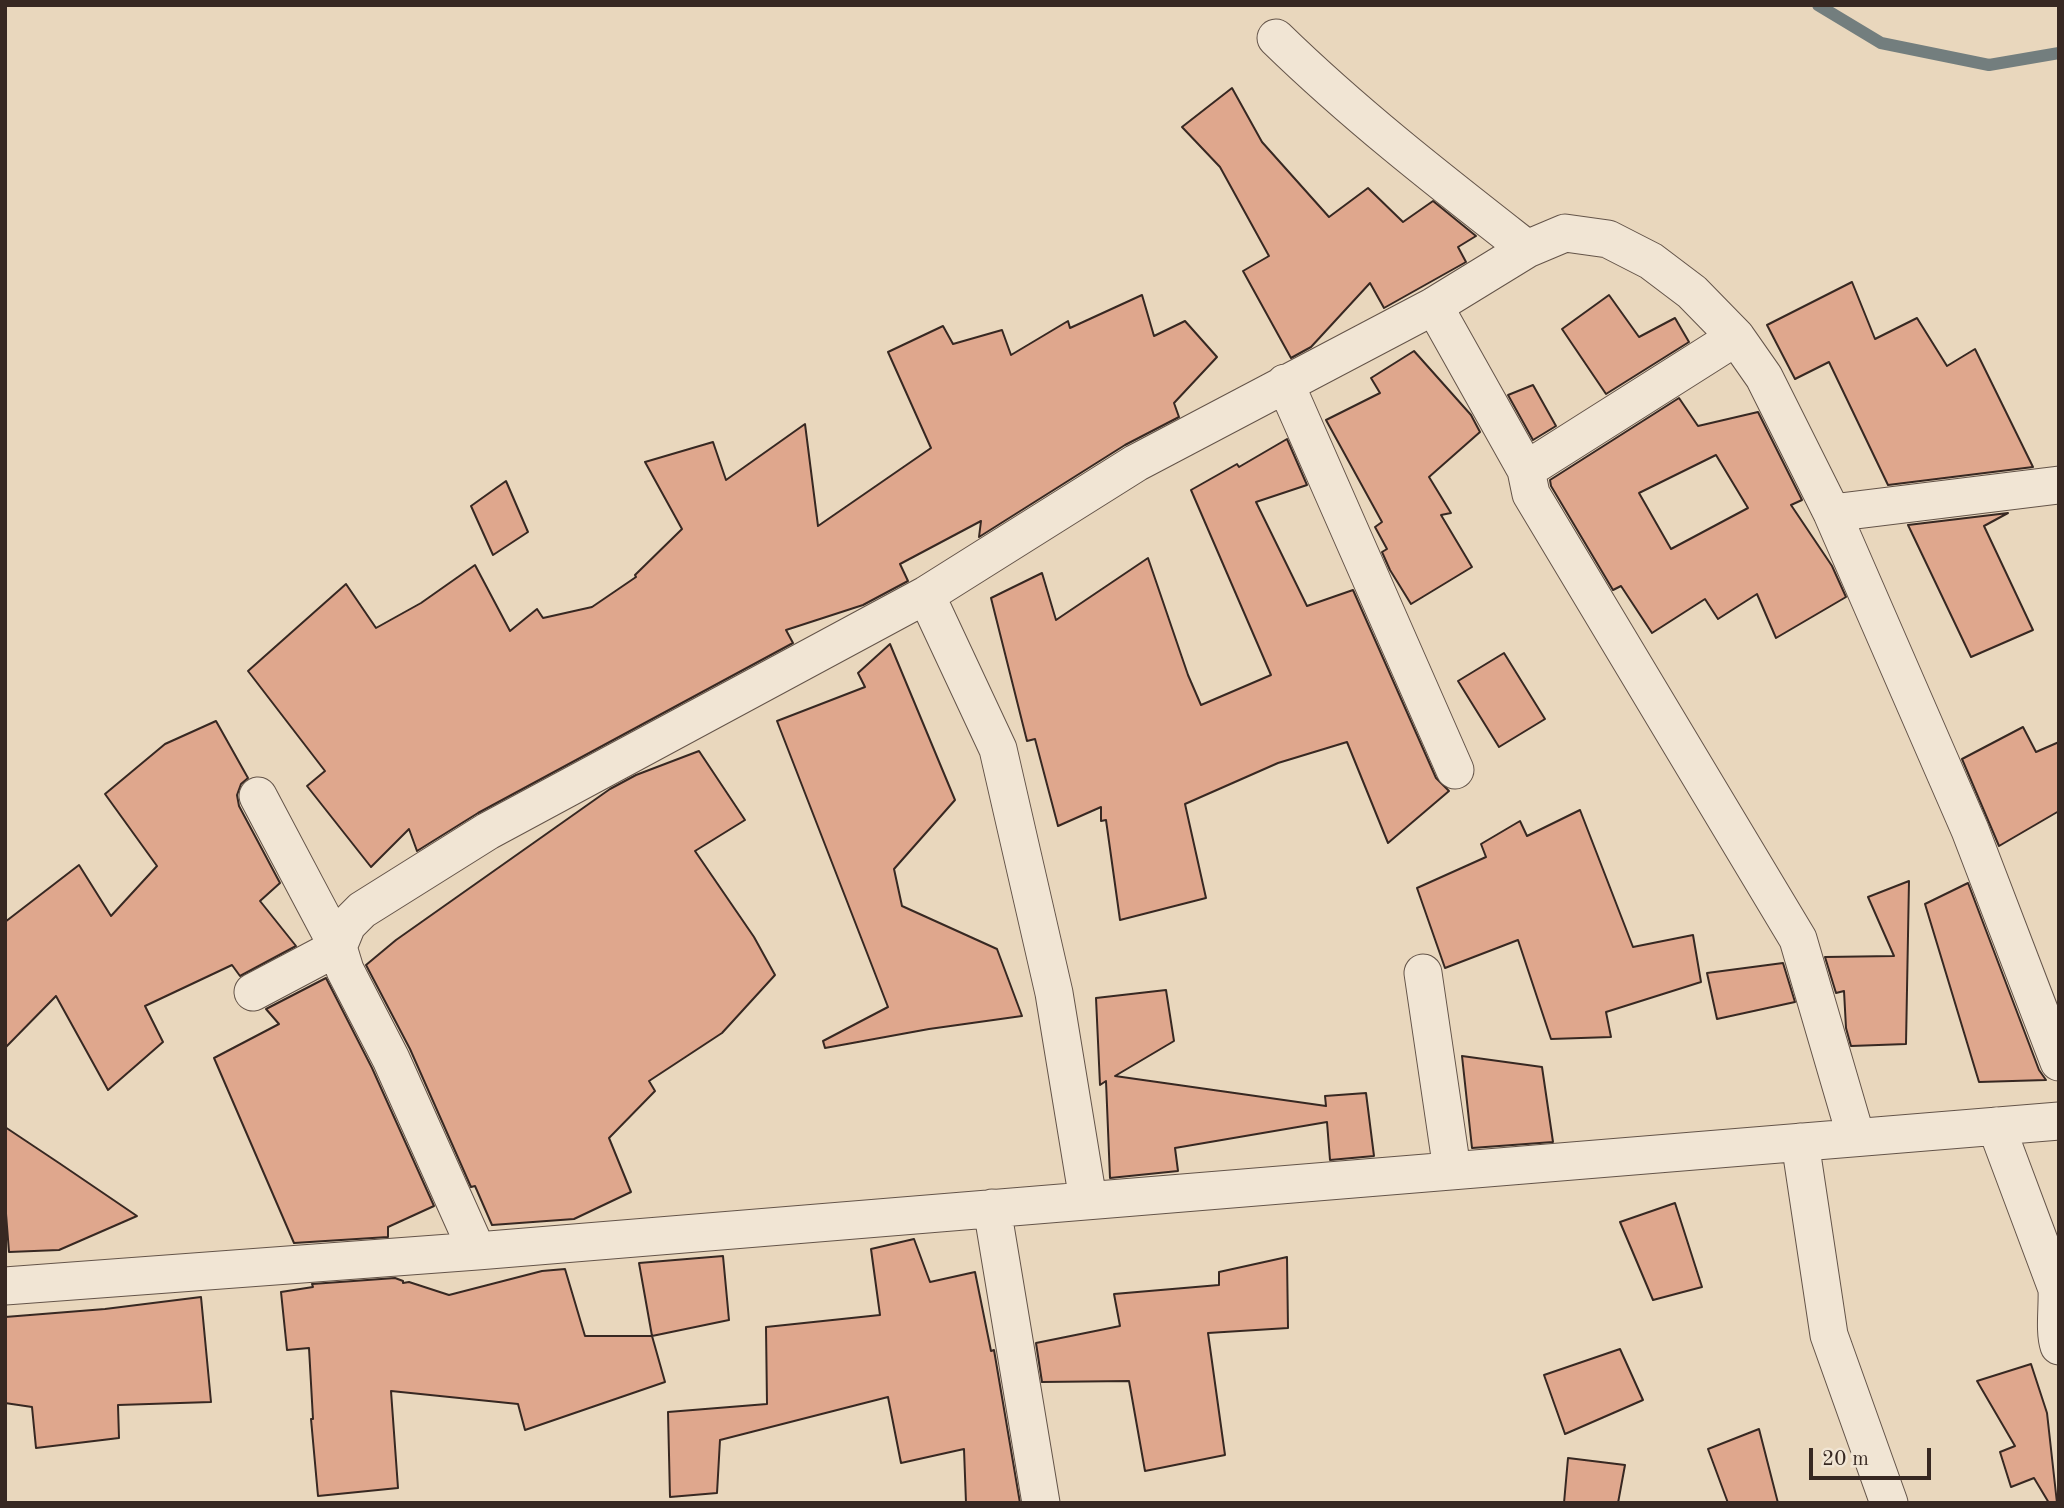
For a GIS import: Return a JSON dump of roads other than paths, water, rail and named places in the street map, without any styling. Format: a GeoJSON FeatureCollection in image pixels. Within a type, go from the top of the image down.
{"type":"FeatureCollection","features":[{"type":"Feature","properties":{"kind":"street"},"geometry":{"type":"LineString","coordinates":[[1276,38],[1342,101],[1420,166],[1528,249]]}},
{"type":"Feature","properties":{"kind":"street"},"geometry":{"type":"LineString","coordinates":[[253,992],[338,947],[347,925],[362,910],[488,831],[926,595],[1136,463],[1434,306],[1528,249],[1565,233],[1608,239],[1651,261],[1692,292],[1736,337],[1764,377],[1832,513],[1970,830],[2059,1062]]}},
{"type":"Feature","properties":{"kind":"street"},"geometry":{"type":"LineString","coordinates":[[1434,306],[1526,470],[1531,494],[1797,939],[1856,1137]]}},
{"type":"Feature","properties":{"kind":"street"},"geometry":{"type":"LineString","coordinates":[[1526,470],[1736,337]]}},
{"type":"Feature","properties":{"kind":"street"},"geometry":{"type":"LineString","coordinates":[[1285,383],[1455,770]]}},
{"type":"Feature","properties":{"kind":"street"},"geometry":{"type":"LineString","coordinates":[[1832,513],[2059,485]]}},
{"type":"Feature","properties":{"kind":"street"},"geometry":{"type":"LineString","coordinates":[[926,595],[998,749],[1054,993],[1088,1200]]}},
{"type":"Feature","properties":{"kind":"street"},"geometry":{"type":"LineString","coordinates":[[258,796],[338,947],[345,970],[391,1059],[477,1251]]}},
{"type":"Feature","properties":{"kind":"street"},"geometry":{"type":"LineString","coordinates":[[1423,973],[1452,1170]]}},
{"type":"Feature","properties":{"kind":"street"},"geometry":{"type":"LineString","coordinates":[[5,1286],[477,1251],[2059,1121]]}},
{"type":"Feature","properties":{"kind":"street"},"geometry":{"type":"LineString","coordinates":[[1996,1126],[2057,1289],[2059,1317],[2055,1335],[2059,1346]]}},
{"type":"Feature","properties":{"kind":"street"},"geometry":{"type":"LineString","coordinates":[[1800,1142],[1829,1335],[1889,1503]]}},
{"type":"Feature","properties":{"kind":"street"},"geometry":{"type":"LineString","coordinates":[[992,1208],[1041,1503]]}},
{"type":"Feature","properties":{"kind":"waterway"},"geometry":{"type":"LineString","coordinates":[[1818,5],[1881,43],[1989,65],[2059,53]]}}]}
